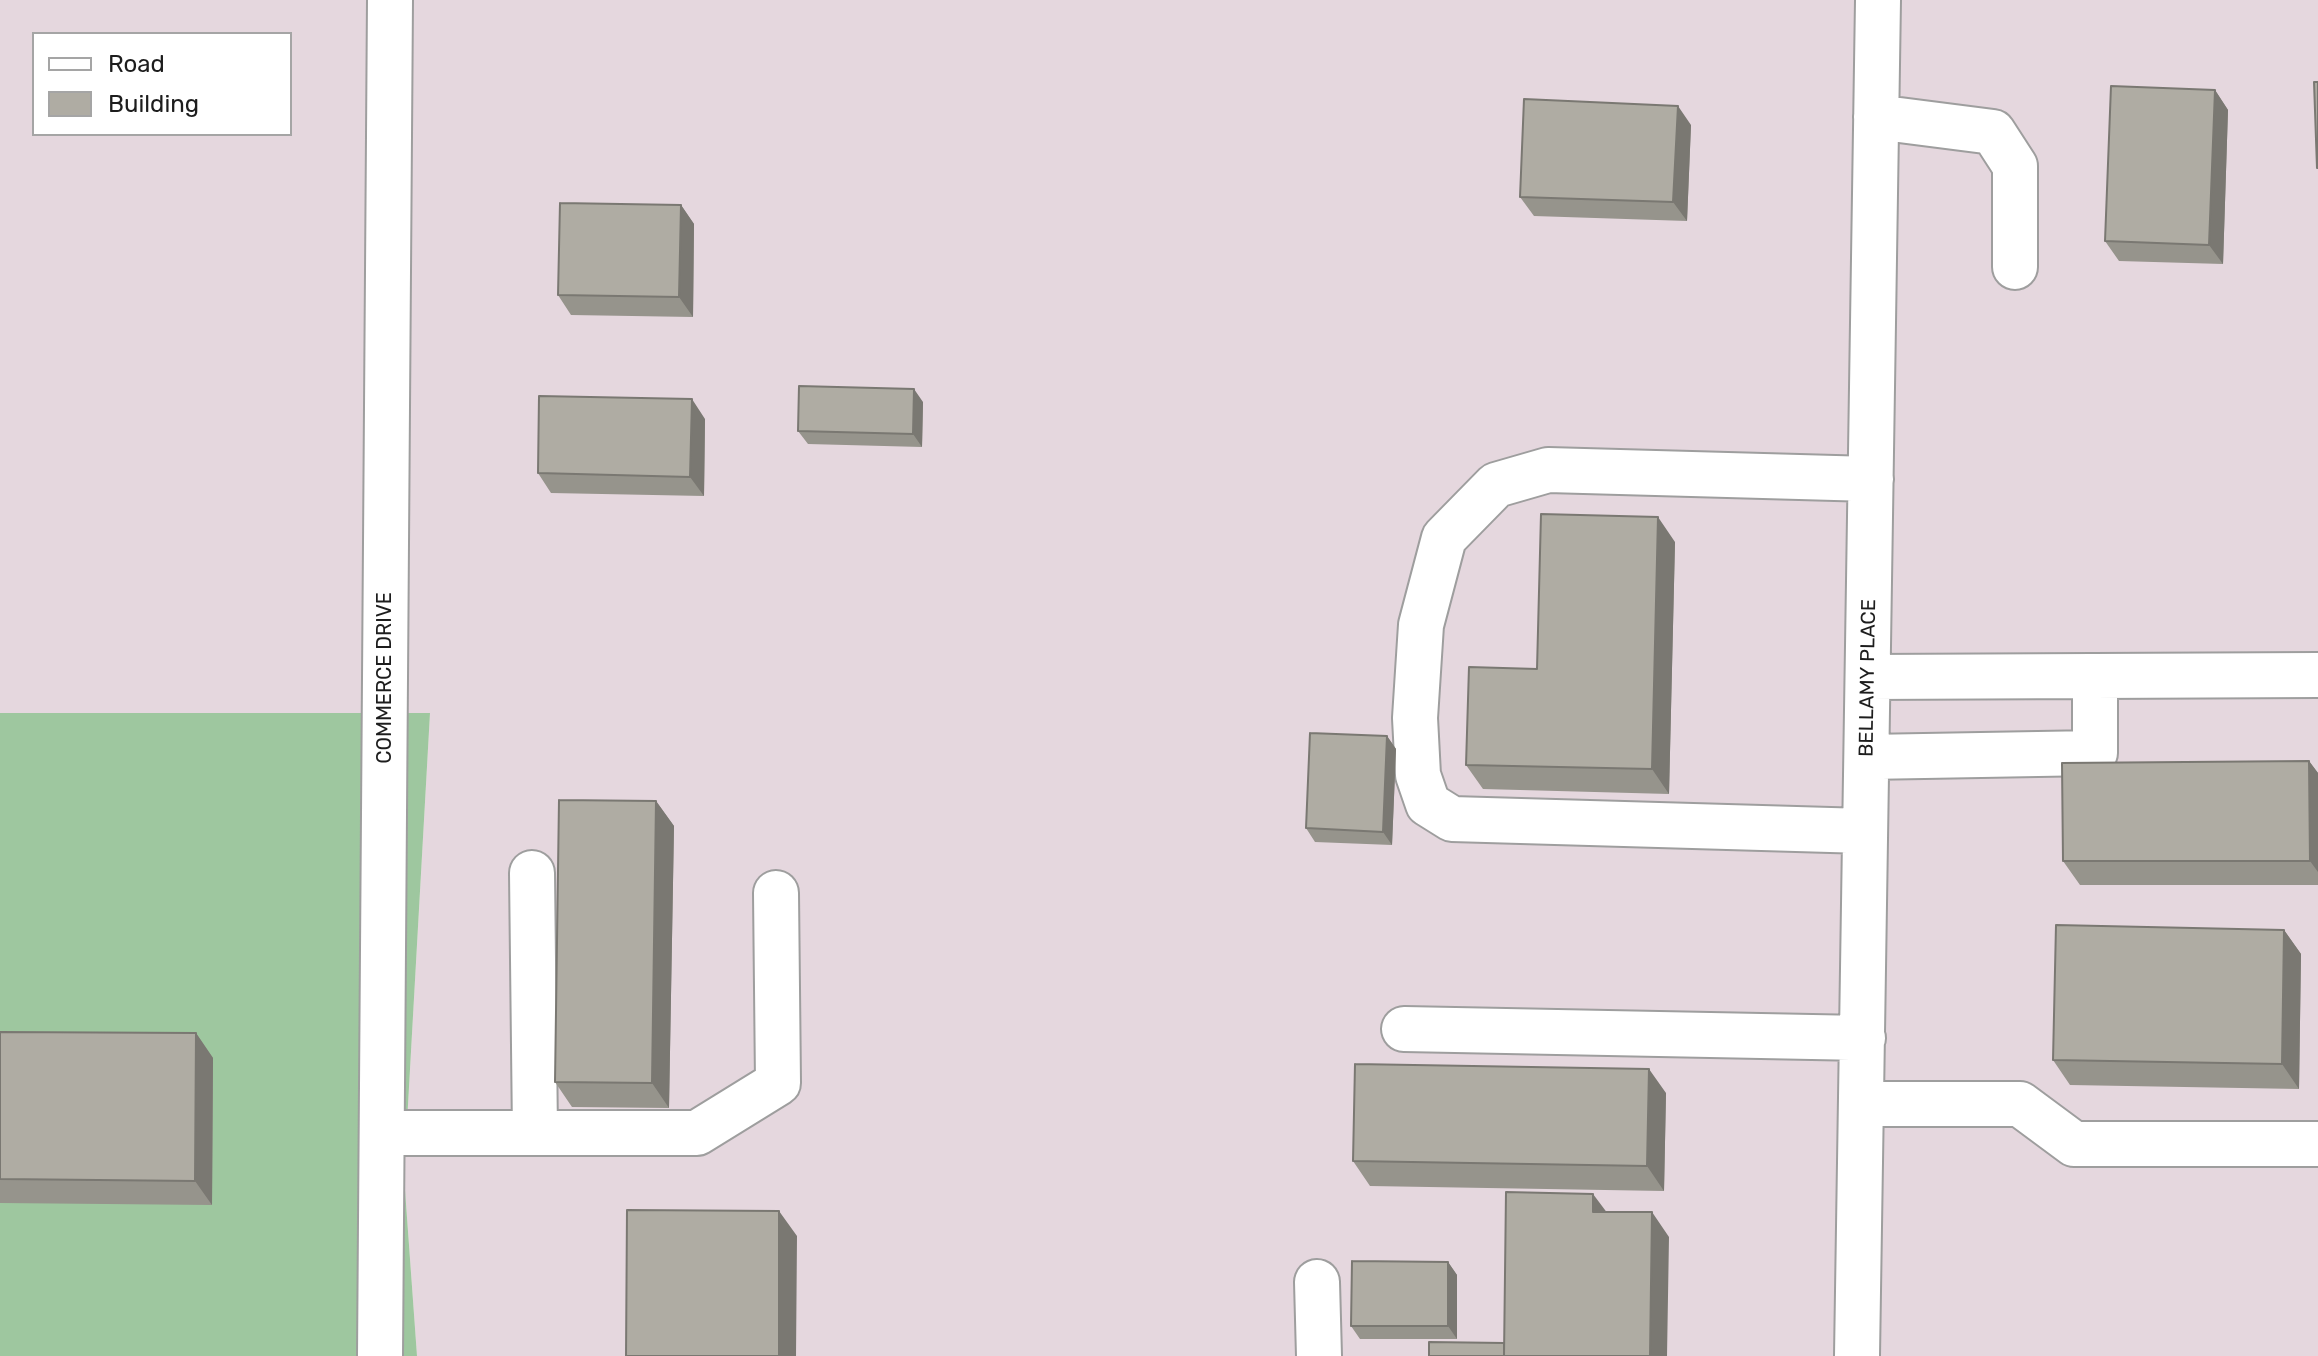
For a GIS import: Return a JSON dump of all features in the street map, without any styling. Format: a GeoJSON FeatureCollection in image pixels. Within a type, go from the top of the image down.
{"type":"FeatureCollection","features":[{"type":"Feature","properties":{"kind":"street","name":"COMMERCE DRIVE"},"geometry":{"type":"LineString","coordinates":[[380,1356],[390,0]]}},
{"type":"Feature","properties":{"kind":"street","name":"BELLAMY PLACE"},"geometry":{"type":"LineString","coordinates":[[1857,1356],[1878,0]]}},
{"type":"Feature","properties":{"kind":"street"},"geometry":{"type":"LineString","coordinates":[[1876,117],[1993,132],[2015,166],[2015,267]]}},
{"type":"Feature","properties":{"kind":"street"},"geometry":{"type":"LineString","coordinates":[[1865,831],[1452,819],[1428,804],[1418,775],[1415,718],[1421,625],[1444,538],[1496,485],[1548,470],[1871,479]]}},
{"type":"Feature","properties":{"kind":"street"},"geometry":{"type":"LineString","coordinates":[[1868,677],[2318,675]]}},
{"type":"Feature","properties":{"kind":"street"},"geometry":{"type":"LineString","coordinates":[[1867,757],[2095,753],[2095,676]]}},
{"type":"Feature","properties":{"kind":"street"},"geometry":{"type":"LineString","coordinates":[[532,873],[535,1133]]}},
{"type":"Feature","properties":{"kind":"street"},"geometry":{"type":"LineString","coordinates":[[382,1133],[697,1133],[778,1083],[776,893]]}},
{"type":"Feature","properties":{"kind":"street"},"geometry":{"type":"LineString","coordinates":[[1404,1029],[1863,1038]]}},
{"type":"Feature","properties":{"kind":"street"},"geometry":{"type":"LineString","coordinates":[[1861,1104],[2020,1104],[2074,1144],[2318,1144]]}},
{"type":"Feature","properties":{"kind":"street"},"geometry":{"type":"LineString","coordinates":[[1317,1282],[1319,1356]]}},
{"type":"Feature","properties":{"kind":"shaded area"},"geometry":{"type":"Polygon","coordinates":[[[0,0],[2318,0],[2318,1356],[417,1356],[404,1176],[430,713],[0,713],[0,0]]]}},
{"type":"Feature","properties":{"kind":"green space"},"geometry":{"type":"Polygon","coordinates":[[[0,713],[430,713],[404,1176],[417,1356],[0,1356],[0,713]]]}},
{"type":"Feature","properties":{"kind":"building"},"geometry":{"type":"Polygon","coordinates":[[[2314,82],[2318,82],[2318,168],[2317,168],[2314,82]]]}},
{"type":"Feature","properties":{"kind":"building"},"geometry":{"type":"Polygon","coordinates":[[[2111,86],[2215,90],[2209,245],[2105,241],[2111,86]]]}},
{"type":"Feature","properties":{"kind":"building"},"geometry":{"type":"Polygon","coordinates":[[[1524,99],[1678,106],[1673,202],[1520,197],[1524,99]]]}},
{"type":"Feature","properties":{"kind":"building"},"geometry":{"type":"Polygon","coordinates":[[[560,203],[681,205],[679,297],[558,295],[560,203]]]}},
{"type":"Feature","properties":{"kind":"building"},"geometry":{"type":"Polygon","coordinates":[[[799,386],[914,389],[913,434],[798,431],[799,386]]]}},
{"type":"Feature","properties":{"kind":"building"},"geometry":{"type":"Polygon","coordinates":[[[539,396],[692,399],[690,477],[538,473],[539,396]]]}},
{"type":"Feature","properties":{"kind":"building"},"geometry":{"type":"Polygon","coordinates":[[[1541,514],[1658,517],[1652,769],[1466,765],[1469,667],[1537,669],[1541,514]]]}},
{"type":"Feature","properties":{"kind":"building"},"geometry":{"type":"Polygon","coordinates":[[[1310,733],[1387,736],[1383,832],[1306,828],[1310,733]]]}},
{"type":"Feature","properties":{"kind":"building"},"geometry":{"type":"Polygon","coordinates":[[[2309,761],[2310,861],[2063,861],[2062,763],[2309,761]]]}},
{"type":"Feature","properties":{"kind":"building"},"geometry":{"type":"Polygon","coordinates":[[[559,800],[656,801],[652,1083],[555,1082],[559,800]]]}},
{"type":"Feature","properties":{"kind":"building"},"geometry":{"type":"Polygon","coordinates":[[[2056,925],[2284,930],[2282,1064],[2053,1060],[2056,925]]]}},
{"type":"Feature","properties":{"kind":"building"},"geometry":{"type":"Polygon","coordinates":[[[0,1032],[196,1033],[195,1181],[0,1179],[0,1032]]]}},
{"type":"Feature","properties":{"kind":"building"},"geometry":{"type":"Polygon","coordinates":[[[1355,1064],[1649,1069],[1647,1166],[1353,1161],[1355,1064]]]}},
{"type":"Feature","properties":{"kind":"building"},"geometry":{"type":"Polygon","coordinates":[[[1506,1192],[1593,1194],[1593,1212],[1652,1212],[1650,1356],[1504,1356],[1506,1192]]]}},
{"type":"Feature","properties":{"kind":"building"},"geometry":{"type":"Polygon","coordinates":[[[627,1210],[779,1211],[779,1356],[626,1356],[627,1210]]]}},
{"type":"Feature","properties":{"kind":"building"},"geometry":{"type":"Polygon","coordinates":[[[1352,1261],[1448,1262],[1448,1326],[1351,1326],[1352,1261]]]}},
{"type":"Feature","properties":{"kind":"building"},"geometry":{"type":"Polygon","coordinates":[[[1429,1342],[1504,1343],[1504,1356],[1429,1356],[1429,1342]]]}}]}
